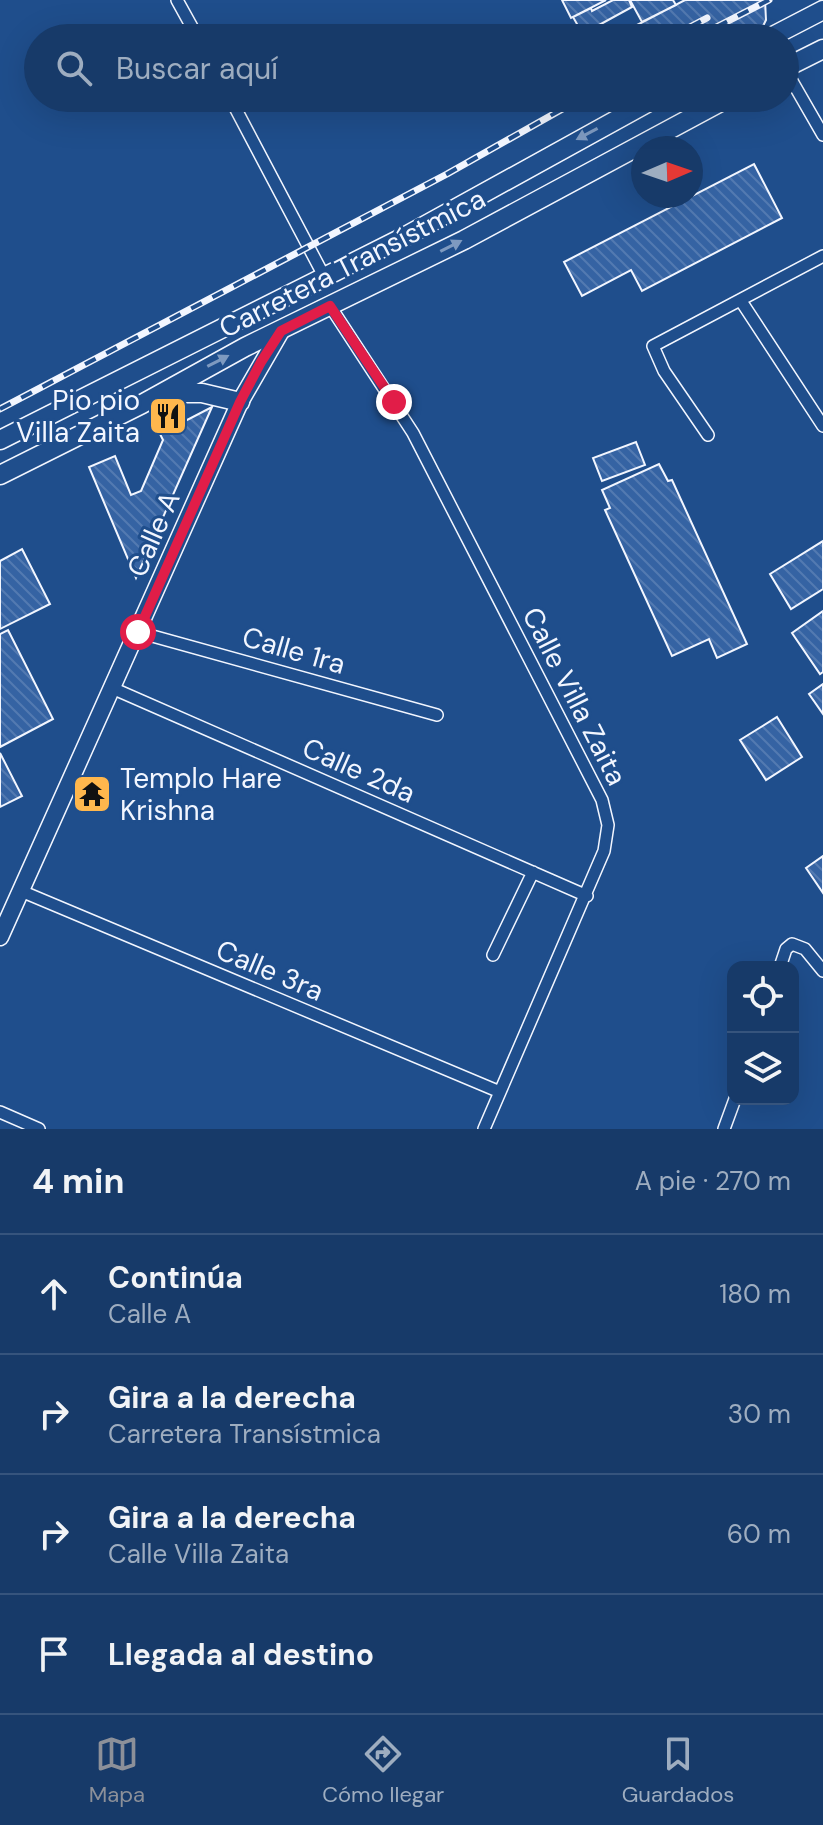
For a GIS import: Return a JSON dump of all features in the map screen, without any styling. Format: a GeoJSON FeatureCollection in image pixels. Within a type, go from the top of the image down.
{"type":"FeatureCollection","features":[{"type":"Feature","properties":{"kind":"main road"},"geometry":{"type":"LineString","coordinates":[[796,24],[823,10]]}},
{"type":"Feature","properties":{"kind":"main road"},"geometry":{"type":"LineString","coordinates":[[799,62],[823,49]]}},
{"type":"Feature","properties":{"kind":"main road","name":"Carretera Transístmica"},"geometry":{"type":"LineString","coordinates":[[6,433],[325,278],[631,112]]}},
{"type":"Feature","properties":{"kind":"main road","name":"Carretera Transístmica"},"geometry":{"type":"LineString","coordinates":[[0,475],[161,393],[205,367],[464,240],[702,112]]}},
{"type":"Feature","properties":{"kind":"main road"},"geometry":{"type":"LineString","coordinates":[[161,393],[202,393],[240,402]]}},
{"type":"Feature","properties":{"kind":"street"},"geometry":{"type":"LineString","coordinates":[[177,0],[190,24]]}},
{"type":"Feature","properties":{"kind":"street"},"geometry":{"type":"LineString","coordinates":[[799,93],[823,135]]}},
{"type":"Feature","properties":{"kind":"street"},"geometry":{"type":"LineString","coordinates":[[237,112],[325,278]]}},
{"type":"Feature","properties":{"kind":"street"},"geometry":{"type":"LineString","coordinates":[[708,435],[664,371],[653,346],[822,258]]}},
{"type":"Feature","properties":{"kind":"street"},"geometry":{"type":"LineString","coordinates":[[741,301],[823,426]]}},
{"type":"Feature","properties":{"kind":"street","name":"Calle Villa Zaita"},"geometry":{"type":"LineString","coordinates":[[330,306],[413,433],[602,800],[608,825],[604,851],[587,896],[484,1129]]}},
{"type":"Feature","properties":{"kind":"street","name":"Calle A"},"geometry":{"type":"LineString","coordinates":[[0,937],[240,402],[281,331]]}},
{"type":"Feature","properties":{"kind":"street","name":"Calle 1ra"},"geometry":{"type":"LineString","coordinates":[[138,632],[437,715]]}},
{"type":"Feature","properties":{"kind":"street","name":"Calle 2da"},"geometry":{"type":"LineString","coordinates":[[112,688],[587,896]]}},
{"type":"Feature","properties":{"kind":"street"},"geometry":{"type":"LineString","coordinates":[[493,955],[533,872]]}},
{"type":"Feature","properties":{"kind":"street","name":"Calle 3ra"},"geometry":{"type":"LineString","coordinates":[[21,891],[500,1092]]}},
{"type":"Feature","properties":{"kind":"street"},"geometry":{"type":"LineString","coordinates":[[782,961],[786,949],[792,944],[805,949],[823,971]]}},
{"type":"Feature","properties":{"kind":"street"},"geometry":{"type":"LineString","coordinates":[[724,1129],[733,1105]]}},
{"type":"Feature","properties":{"kind":"street"},"geometry":{"type":"LineString","coordinates":[[0,1112],[39,1129]]}},
{"type":"Feature","properties":{"kind":"building"},"geometry":{"type":"Polygon","coordinates":[[[562,0],[606,0],[571,18],[562,0]]]}},
{"type":"Feature","properties":{"kind":"building"},"geometry":{"type":"Polygon","coordinates":[[[613,0],[629,0],[632,7],[601,24],[577,24],[573,17],[591,8],[592,11],[613,0]]]}},
{"type":"Feature","properties":{"kind":"building"},"geometry":{"type":"Polygon","coordinates":[[[630,0],[673,0],[676,5],[642,22],[630,0]]]}},
{"type":"Feature","properties":{"kind":"building"},"geometry":{"type":"Polygon","coordinates":[[[685,0],[765,0],[764,24],[639,24],[685,0]]]}},
{"type":"Feature","properties":{"kind":"building"},"geometry":{"type":"Polygon","coordinates":[[[754,164],[782,218],[642,291],[631,270],[582,296],[564,262],[669,208],[703,208],[703,190],[754,164]]]}},
{"type":"Feature","properties":{"kind":"building"},"geometry":{"type":"Polygon","coordinates":[[[212,407],[136,578],[89,467],[115,456],[131,495],[141,491],[163,440],[160,434],[212,407]]]}},
{"type":"Feature","properties":{"kind":"building"},"geometry":{"type":"Polygon","coordinates":[[[636,442],[645,465],[602,481],[593,458],[636,442]]]}},
{"type":"Feature","properties":{"kind":"building"},"geometry":{"type":"Polygon","coordinates":[[[659,464],[668,481],[672,480],[747,644],[717,658],[709,639],[672,656],[605,510],[610,508],[602,490],[659,464]]]}},
{"type":"Feature","properties":{"kind":"building"},"geometry":{"type":"Polygon","coordinates":[[[823,541],[823,589],[791,609],[770,574],[823,541]]]}},
{"type":"Feature","properties":{"kind":"building"},"geometry":{"type":"Polygon","coordinates":[[[22,549],[50,604],[0,629],[0,561],[22,549]]]}},
{"type":"Feature","properties":{"kind":"building"},"geometry":{"type":"Polygon","coordinates":[[[823,611],[823,672],[820,674],[792,633],[823,611]]]}},
{"type":"Feature","properties":{"kind":"building"},"geometry":{"type":"Polygon","coordinates":[[[8,630],[53,719],[0,747],[0,634],[8,630]]]}},
{"type":"Feature","properties":{"kind":"building"},"geometry":{"type":"Polygon","coordinates":[[[823,684],[823,714],[809,694],[823,684]]]}},
{"type":"Feature","properties":{"kind":"building"},"geometry":{"type":"Polygon","coordinates":[[[777,717],[802,757],[766,780],[740,740],[777,717]]]}},
{"type":"Feature","properties":{"kind":"building"},"geometry":{"type":"Polygon","coordinates":[[[0,753],[22,796],[0,807],[0,753]]]}},
{"type":"Feature","properties":{"kind":"building"},"geometry":{"type":"Polygon","coordinates":[[[823,856],[823,893],[806,868],[823,856]]]}},
{"type":"Feature","properties":{"kind":"railway"},"geometry":{"type":"LineString","coordinates":[[722,24],[769,0]]}},
{"type":"Feature","properties":{"kind":"railway"},"geometry":{"type":"LineString","coordinates":[[696,24],[707,18]]}},
{"type":"Feature","properties":{"kind":"railway"},"geometry":{"type":"LineString","coordinates":[[0,409],[447,174],[557,112]]}},
{"type":"Feature","properties":{"kind":"place","name":"Pio pio Villa Zaita"},"geometry":{"type":"Point","coordinates":[168,416]}},
{"type":"Feature","properties":{"kind":"place","name":"Templo Hare Krishna"},"geometry":{"type":"Point","coordinates":[92,794]}},
{"type":"Feature","properties":{"kind":"route"},"geometry":{"type":"LineString","coordinates":[[138,632],[240,402],[281,331],[330,306],[394,402]]}}]}
